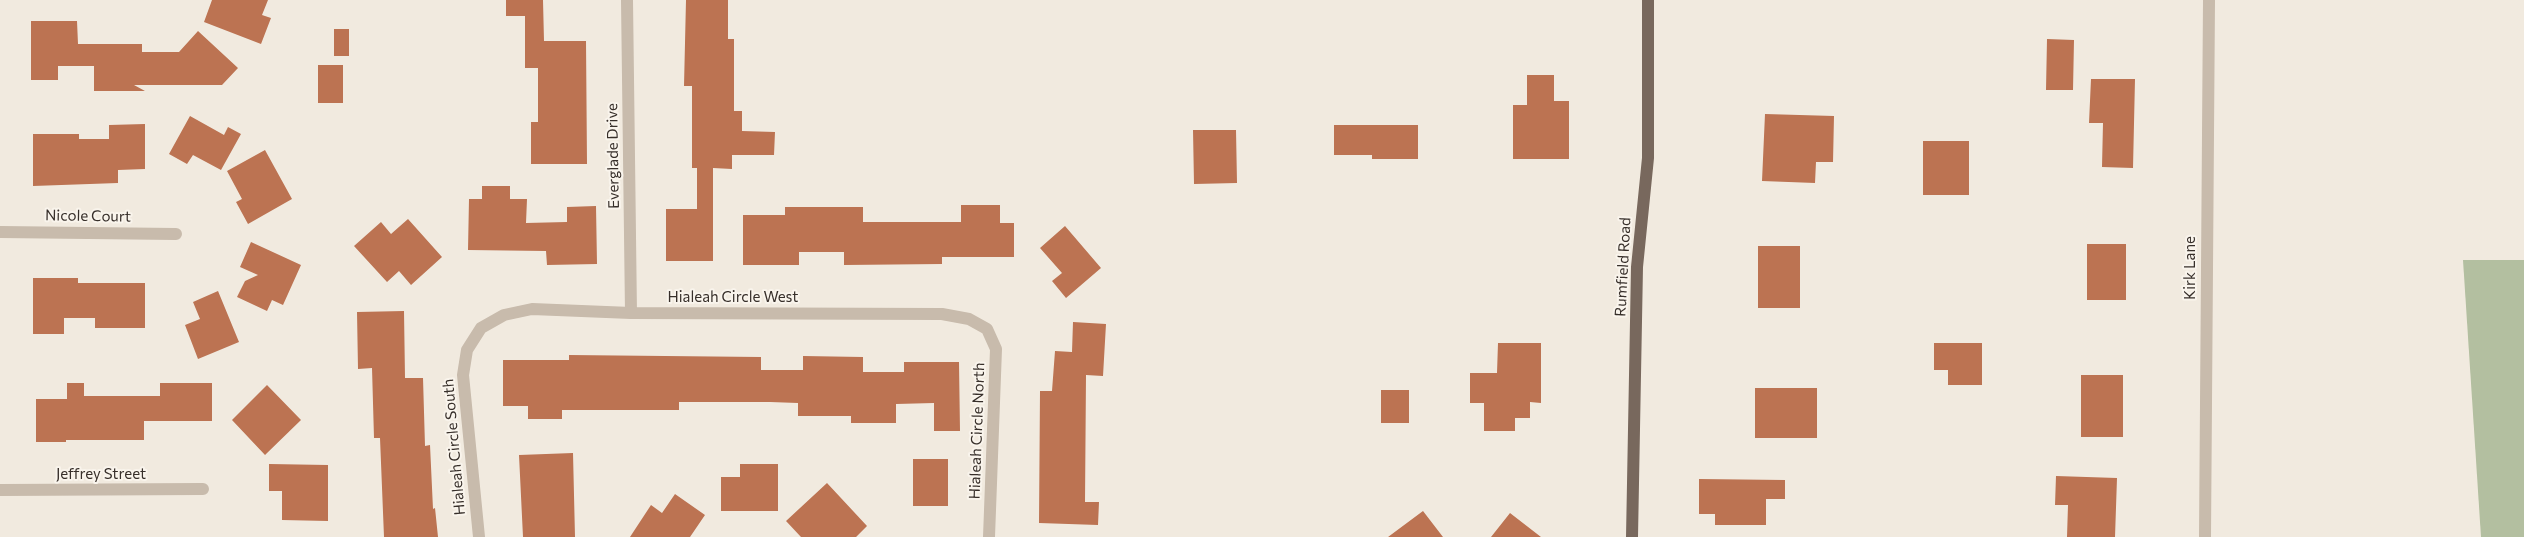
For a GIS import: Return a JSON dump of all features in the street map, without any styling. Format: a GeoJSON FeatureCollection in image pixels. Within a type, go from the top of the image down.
{"type":"FeatureCollection","features":[{"type":"Feature","properties":{"kind":"main road","name":"Rumfield Road"},"geometry":{"type":"LineString","coordinates":[[1632,537],[1637,267],[1648,158],[1648,0]]}},
{"type":"Feature","properties":{"kind":"street","name":"Everglade Drive"},"geometry":{"type":"LineString","coordinates":[[627,0],[631,312]]}},
{"type":"Feature","properties":{"kind":"street","name":"Kirk Lane"},"geometry":{"type":"LineString","coordinates":[[2205,537],[2209,0]]}},
{"type":"Feature","properties":{"kind":"street","name":"Nicole Court"},"geometry":{"type":"LineString","coordinates":[[0,232],[176,234]]}},
{"type":"Feature","properties":{"kind":"street","name":"Hialeah Circle West"},"geometry":{"type":"LineString","coordinates":[[481,328],[504,315],[532,309],[631,312],[942,314],[969,319],[987,329]]}},
{"type":"Feature","properties":{"kind":"street","name":"Hialeah Circle South"},"geometry":{"type":"LineString","coordinates":[[479,537],[462,375],[467,350],[481,328]]}},
{"type":"Feature","properties":{"kind":"street","name":"Hialeah Circle North"},"geometry":{"type":"LineString","coordinates":[[987,329],[996,349],[989,537]]}},
{"type":"Feature","properties":{"kind":"street","name":"Jeffrey Street"},"geometry":{"type":"LineString","coordinates":[[0,490],[203,490]]}},
{"type":"Feature","properties":{"kind":"green space"},"geometry":{"type":"Polygon","coordinates":[[[2463,260],[2524,260],[2524,537],[2481,537],[2463,260]]]}},
{"type":"Feature","properties":{"kind":"building"},"geometry":{"type":"Polygon","coordinates":[[[212,0],[268,0],[262,15],[271,18],[261,44],[204,22],[212,0]]]}},
{"type":"Feature","properties":{"kind":"building"},"geometry":{"type":"Polygon","coordinates":[[[506,0],[543,0],[544,41],[586,41],[587,164],[531,164],[531,122],[538,122],[538,68],[525,68],[525,16],[506,16],[506,0]]]}},
{"type":"Feature","properties":{"kind":"building"},"geometry":{"type":"Polygon","coordinates":[[[686,0],[728,0],[728,39],[734,39],[734,111],[742,111],[742,131],[775,132],[774,155],[732,155],[732,169],[713,168],[713,261],[666,261],[666,209],[697,209],[697,168],[692,168],[692,86],[684,86],[686,0]]]}},
{"type":"Feature","properties":{"kind":"building"},"geometry":{"type":"Polygon","coordinates":[[[31,21],[77,21],[78,44],[142,44],[142,52],[179,52],[198,31],[238,68],[222,85],[134,85],[145,91],[94,91],[94,66],[58,66],[58,80],[31,80],[31,21]]]}},
{"type":"Feature","properties":{"kind":"building"},"geometry":{"type":"Polygon","coordinates":[[[334,29],[349,29],[349,56],[334,56],[334,29]]]}},
{"type":"Feature","properties":{"kind":"building"},"geometry":{"type":"Polygon","coordinates":[[[2047,39],[2074,40],[2073,90],[2046,90],[2047,39]]]}},
{"type":"Feature","properties":{"kind":"building"},"geometry":{"type":"Polygon","coordinates":[[[318,65],[343,65],[343,103],[318,103],[318,65]]]}},
{"type":"Feature","properties":{"kind":"building"},"geometry":{"type":"Polygon","coordinates":[[[1527,75],[1554,75],[1554,101],[1569,101],[1569,159],[1513,159],[1513,105],[1527,105],[1527,75]]]}},
{"type":"Feature","properties":{"kind":"building"},"geometry":{"type":"Polygon","coordinates":[[[2091,79],[2135,79],[2133,168],[2102,167],[2103,123],[2089,123],[2091,79]]]}},
{"type":"Feature","properties":{"kind":"building"},"geometry":{"type":"Polygon","coordinates":[[[1765,114],[1834,116],[1833,162],[1816,162],[1815,183],[1762,181],[1765,114]]]}},
{"type":"Feature","properties":{"kind":"building"},"geometry":{"type":"Polygon","coordinates":[[[190,116],[224,135],[228,127],[241,134],[221,170],[193,155],[187,164],[169,154],[190,116]]]}},
{"type":"Feature","properties":{"kind":"building"},"geometry":{"type":"Polygon","coordinates":[[[145,124],[145,169],[118,170],[118,183],[33,186],[33,134],[79,134],[79,139],[109,139],[109,125],[145,124]]]}},
{"type":"Feature","properties":{"kind":"building"},"geometry":{"type":"Polygon","coordinates":[[[1334,125],[1418,125],[1418,159],[1372,159],[1372,155],[1334,155],[1334,125]]]}},
{"type":"Feature","properties":{"kind":"building"},"geometry":{"type":"Polygon","coordinates":[[[1193,130],[1236,130],[1237,183],[1194,184],[1193,130]]]}},
{"type":"Feature","properties":{"kind":"building"},"geometry":{"type":"Polygon","coordinates":[[[1923,141],[1969,141],[1969,195],[1923,195],[1923,141]]]}},
{"type":"Feature","properties":{"kind":"building"},"geometry":{"type":"Polygon","coordinates":[[[265,150],[292,199],[248,224],[236,202],[242,199],[227,171],[265,150]]]}},
{"type":"Feature","properties":{"kind":"building"},"geometry":{"type":"Polygon","coordinates":[[[482,186],[510,186],[510,199],[527,199],[526,223],[567,222],[567,207],[596,206],[597,264],[547,265],[546,251],[468,250],[469,199],[482,199],[482,186]]]}},
{"type":"Feature","properties":{"kind":"building"},"geometry":{"type":"Polygon","coordinates":[[[961,205],[1000,205],[1000,223],[1014,223],[1014,257],[942,257],[942,264],[844,265],[844,252],[799,252],[799,265],[743,265],[743,215],[785,215],[785,207],[863,207],[863,222],[961,222],[961,205]]]}},
{"type":"Feature","properties":{"kind":"building"},"geometry":{"type":"Polygon","coordinates":[[[408,219],[442,257],[411,285],[399,271],[387,282],[354,246],[381,222],[391,234],[408,219]]]}},
{"type":"Feature","properties":{"kind":"building"},"geometry":{"type":"Polygon","coordinates":[[[1065,226],[1101,268],[1066,298],[1052,281],[1062,273],[1040,248],[1065,226]]]}},
{"type":"Feature","properties":{"kind":"building"},"geometry":{"type":"Polygon","coordinates":[[[251,242],[301,265],[283,305],[272,300],[267,311],[237,297],[245,281],[258,275],[240,267],[251,242]]]}},
{"type":"Feature","properties":{"kind":"building"},"geometry":{"type":"Polygon","coordinates":[[[2087,244],[2126,244],[2126,300],[2087,300],[2087,244]]]}},
{"type":"Feature","properties":{"kind":"building"},"geometry":{"type":"Polygon","coordinates":[[[1758,246],[1800,246],[1800,308],[1758,308],[1758,246]]]}},
{"type":"Feature","properties":{"kind":"building"},"geometry":{"type":"Polygon","coordinates":[[[33,278],[78,278],[78,283],[145,283],[145,328],[95,328],[95,318],[64,318],[64,334],[33,334],[33,278]]]}},
{"type":"Feature","properties":{"kind":"building"},"geometry":{"type":"Polygon","coordinates":[[[218,291],[239,342],[198,359],[185,325],[200,319],[193,302],[218,291]]]}},
{"type":"Feature","properties":{"kind":"building"},"geometry":{"type":"Polygon","coordinates":[[[404,311],[405,378],[423,378],[425,446],[430,445],[433,509],[435,508],[438,537],[384,537],[380,438],[374,438],[372,368],[358,369],[357,312],[404,311]]]}},
{"type":"Feature","properties":{"kind":"building"},"geometry":{"type":"Polygon","coordinates":[[[1073,322],[1106,324],[1103,376],[1086,375],[1085,502],[1099,502],[1098,525],[1039,523],[1040,391],[1052,391],[1055,351],[1072,352],[1073,322]]]}},
{"type":"Feature","properties":{"kind":"building"},"geometry":{"type":"Polygon","coordinates":[[[1498,343],[1541,343],[1541,403],[1530,402],[1530,418],[1515,418],[1515,431],[1484,431],[1484,403],[1470,403],[1470,373],[1497,373],[1498,343]]]}},
{"type":"Feature","properties":{"kind":"building"},"geometry":{"type":"Polygon","coordinates":[[[1934,343],[1982,343],[1982,385],[1948,385],[1948,370],[1934,370],[1934,343]]]}},
{"type":"Feature","properties":{"kind":"building"},"geometry":{"type":"Polygon","coordinates":[[[569,355],[761,357],[761,370],[803,370],[803,356],[863,357],[863,372],[904,372],[904,362],[959,362],[960,431],[934,431],[934,403],[896,404],[896,423],[851,423],[851,416],[798,416],[798,403],[679,402],[679,410],[562,410],[562,419],[528,419],[528,406],[503,406],[503,360],[569,360],[569,355]]]}},
{"type":"Feature","properties":{"kind":"building"},"geometry":{"type":"Polygon","coordinates":[[[2081,375],[2123,375],[2123,437],[2081,437],[2081,375]]]}},
{"type":"Feature","properties":{"kind":"building"},"geometry":{"type":"Polygon","coordinates":[[[67,383],[84,383],[84,396],[160,396],[160,383],[212,383],[212,421],[144,421],[144,440],[36,442],[36,399],[67,399],[67,383]]]}},
{"type":"Feature","properties":{"kind":"building"},"geometry":{"type":"Polygon","coordinates":[[[267,385],[301,420],[265,455],[232,420],[267,385]]]}},
{"type":"Feature","properties":{"kind":"building"},"geometry":{"type":"Polygon","coordinates":[[[1755,388],[1817,388],[1817,438],[1755,438],[1755,388]]]}},
{"type":"Feature","properties":{"kind":"building"},"geometry":{"type":"Polygon","coordinates":[[[1381,390],[1409,390],[1409,423],[1381,423],[1381,390]]]}},
{"type":"Feature","properties":{"kind":"building"},"geometry":{"type":"Polygon","coordinates":[[[573,453],[575,537],[523,537],[519,455],[573,453]]]}},
{"type":"Feature","properties":{"kind":"building"},"geometry":{"type":"Polygon","coordinates":[[[913,459],[948,459],[948,506],[913,506],[913,459]]]}},
{"type":"Feature","properties":{"kind":"building"},"geometry":{"type":"Polygon","coordinates":[[[269,464],[328,465],[328,521],[282,520],[282,491],[269,491],[269,464]]]}},
{"type":"Feature","properties":{"kind":"building"},"geometry":{"type":"Polygon","coordinates":[[[740,464],[778,464],[778,511],[721,511],[721,477],[740,477],[740,464]]]}},
{"type":"Feature","properties":{"kind":"building"},"geometry":{"type":"Polygon","coordinates":[[[2056,476],[2117,478],[2115,537],[2067,537],[2068,505],[2055,505],[2056,476]]]}},
{"type":"Feature","properties":{"kind":"building"},"geometry":{"type":"Polygon","coordinates":[[[1699,479],[1785,480],[1785,499],[1766,499],[1766,525],[1715,525],[1715,514],[1699,514],[1699,479]]]}},
{"type":"Feature","properties":{"kind":"building"},"geometry":{"type":"Polygon","coordinates":[[[827,483],[867,526],[856,537],[801,537],[786,521],[827,483]]]}},
{"type":"Feature","properties":{"kind":"building"},"geometry":{"type":"Polygon","coordinates":[[[675,494],[705,515],[690,537],[630,537],[651,505],[662,513],[675,494]]]}},
{"type":"Feature","properties":{"kind":"building"},"geometry":{"type":"Polygon","coordinates":[[[1423,511],[1443,537],[1388,537],[1423,511]]]}},
{"type":"Feature","properties":{"kind":"building"},"geometry":{"type":"Polygon","coordinates":[[[1510,513],[1541,537],[1491,537],[1510,513]]]}}]}
